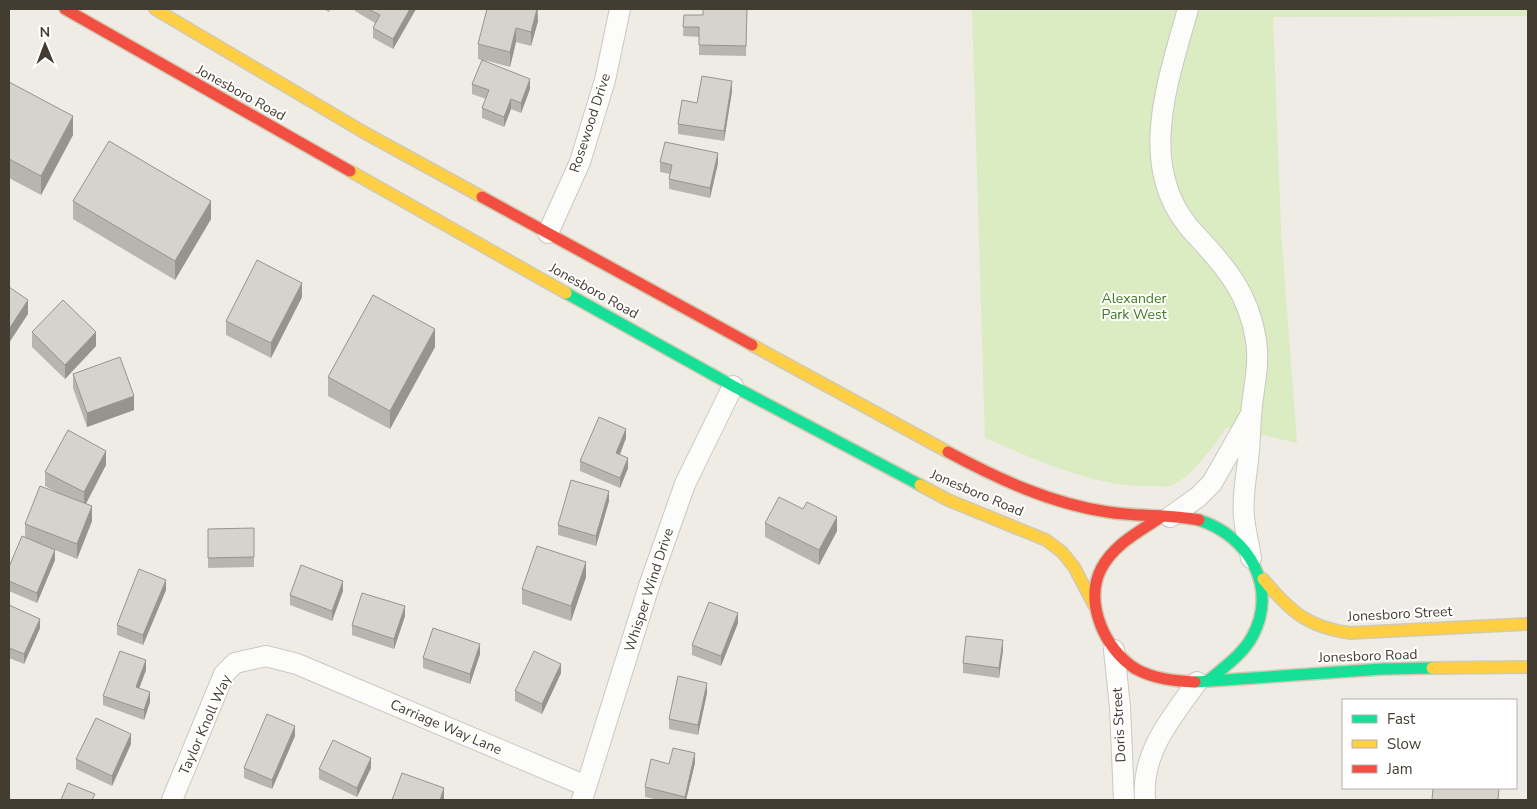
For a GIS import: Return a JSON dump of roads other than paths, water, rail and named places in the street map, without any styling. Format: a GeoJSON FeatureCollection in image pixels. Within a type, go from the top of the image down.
{"type":"FeatureCollection","features":[{"type":"Feature","properties":{"kind":"main road","name":"Jonesboro Road"},"geometry":{"type":"LineString","coordinates":[[65,9],[733,386],[948,500],[1046,540],[1062,552],[1074,567],[1094,605]]}},
{"type":"Feature","properties":{"kind":"main road","name":"Jonesboro Road"},"geometry":{"type":"LineString","coordinates":[[154,9],[366,133],[955,456],[1009,481],[1076,506],[1115,514],[1166,517]]}},
{"type":"Feature","properties":{"kind":"main road"},"geometry":{"type":"LineString","coordinates":[[1166,517],[1196,520],[1219,528],[1233,538],[1251,558],[1263,579],[1263,607],[1253,635],[1244,649],[1203,681],[1168,680],[1153,676],[1139,670],[1114,650],[1094,605],[1094,594],[1100,571],[1113,551],[1166,517]]}},
{"type":"Feature","properties":{"kind":"main road","name":"Jonesboro Street"},"geometry":{"type":"LineString","coordinates":[[1263,579],[1291,612],[1313,625],[1334,631],[1350,633],[1528,624]]}},
{"type":"Feature","properties":{"kind":"main road","name":"Jonesboro Road"},"geometry":{"type":"LineString","coordinates":[[1203,681],[1382,669],[1528,667]]}},
{"type":"Feature","properties":{"kind":"street","name":"Rosewood Drive"},"geometry":{"type":"LineString","coordinates":[[548,233],[580,162],[605,80],[620,9]]}},
{"type":"Feature","properties":{"kind":"street"},"geometry":{"type":"LineString","coordinates":[[1188,9],[1164,96],[1159,128],[1161,158],[1167,187],[1178,214],[1232,277],[1250,311],[1256,341],[1258,371],[1251,414],[1244,517],[1251,558]]}},
{"type":"Feature","properties":{"kind":"street","name":"Whisper Wind Drive"},"geometry":{"type":"LineString","coordinates":[[584,793],[649,586],[685,484],[733,386]]}},
{"type":"Feature","properties":{"kind":"street"},"geometry":{"type":"LineString","coordinates":[[1166,517],[1198,497],[1212,483],[1251,414]]}},
{"type":"Feature","properties":{"kind":"street","name":"Doris Street"},"geometry":{"type":"LineString","coordinates":[[1114,650],[1120,707],[1124,800]]}},
{"type":"Feature","properties":{"kind":"street","name":"Taylor Knoll Way"},"geometry":{"type":"LineString","coordinates":[[172,800],[224,674],[235,663],[266,656],[305,668]]}},
{"type":"Feature","properties":{"kind":"street","name":"Carriage Way Lane"},"geometry":{"type":"LineString","coordinates":[[305,668],[584,793]]}},
{"type":"Feature","properties":{"kind":"street","name":"Doris Street"},"geometry":{"type":"LineString","coordinates":[[1145,800],[1147,767],[1159,736],[1203,681]]}},
{"type":"Feature","properties":{"kind":"park label","name":"Alexander Park West"},"geometry":{"type":"Point","coordinates":[1134,306]}}]}
